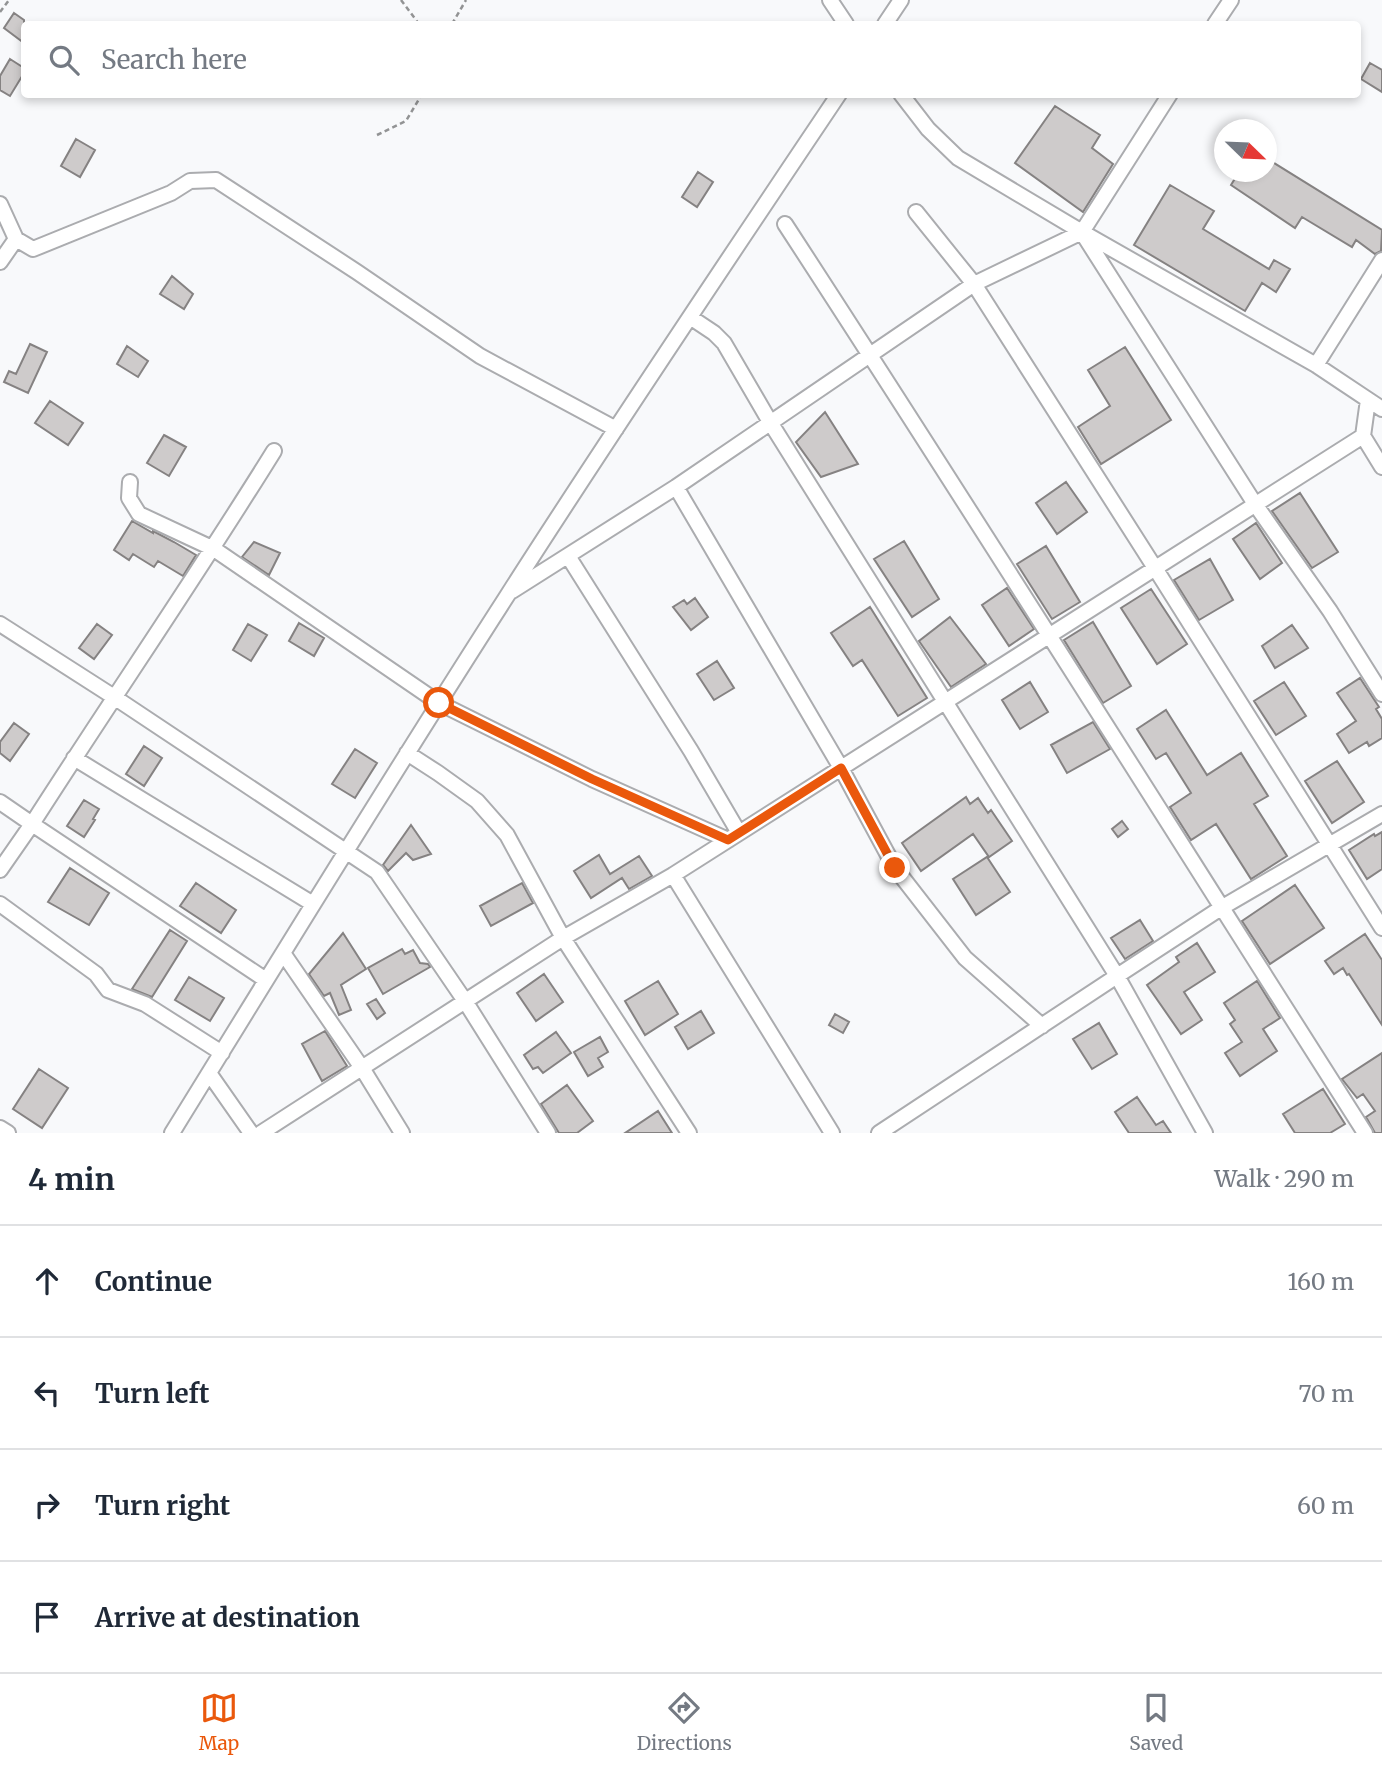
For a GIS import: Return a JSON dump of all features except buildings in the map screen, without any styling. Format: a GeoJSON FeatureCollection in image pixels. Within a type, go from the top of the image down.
{"type":"FeatureCollection","features":[{"type":"Feature","properties":{"kind":"street"},"geometry":{"type":"LineString","coordinates":[[830,0],[844,21]]}},
{"type":"Feature","properties":{"kind":"street"},"geometry":{"type":"LineString","coordinates":[[887,21],[901,0]]}},
{"type":"Feature","properties":{"kind":"street"},"geometry":{"type":"LineString","coordinates":[[1217,21],[1231,0]]}},
{"type":"Feature","properties":{"kind":"street"},"geometry":{"type":"LineString","coordinates":[[172,1133],[508,593],[836,98]]}},
{"type":"Feature","properties":{"kind":"street"},"geometry":{"type":"LineString","coordinates":[[904,98],[928,129],[958,159],[1316,365],[1382,409]]}},
{"type":"Feature","properties":{"kind":"street"},"geometry":{"type":"LineString","coordinates":[[508,593],[676,487],[974,284],[1082,232],[1167,98]]}},
{"type":"Feature","properties":{"kind":"street"},"geometry":{"type":"LineString","coordinates":[[0,204],[16,239],[33,249],[171,193],[190,181],[216,180],[480,356],[616,429]]}},
{"type":"Feature","properties":{"kind":"street"},"geometry":{"type":"LineString","coordinates":[[916,212],[974,284],[1382,928]]}},
{"type":"Feature","properties":{"kind":"street"},"geometry":{"type":"LineString","coordinates":[[785,224],[1365,1133]]}},
{"type":"Feature","properties":{"kind":"street"},"geometry":{"type":"LineString","coordinates":[[1082,232],[1255,504],[1330,611],[1382,694]]}},
{"type":"Feature","properties":{"kind":"street"},"geometry":{"type":"LineString","coordinates":[[0,262],[16,239]]}},
{"type":"Feature","properties":{"kind":"street"},"geometry":{"type":"LineString","coordinates":[[1316,365],[1382,261]]}},
{"type":"Feature","properties":{"kind":"street"},"geometry":{"type":"LineString","coordinates":[[690,317],[724,343],[1117,976],[1204,1132]]}},
{"type":"Feature","properties":{"kind":"street"},"geometry":{"type":"LineString","coordinates":[[1368,400],[1363,436],[1382,467]]}},
{"type":"Feature","properties":{"kind":"street"},"geometry":{"type":"LineString","coordinates":[[261,1133],[563,938],[673,875],[1363,436]]}},
{"type":"Feature","properties":{"kind":"street"},"geometry":{"type":"LineString","coordinates":[[0,870],[214,549],[274,451]]}},
{"type":"Feature","properties":{"kind":"street"},"geometry":{"type":"LineString","coordinates":[[130,482],[129,498],[139,514],[214,549],[439,703],[592,779],[734,836]]}},
{"type":"Feature","properties":{"kind":"street"},"geometry":{"type":"LineString","coordinates":[[676,487],[841,768],[895,868],[965,958],[1042,1026]]}},
{"type":"Feature","properties":{"kind":"street"},"geometry":{"type":"LineString","coordinates":[[568,555],[691,751],[734,836]]}},
{"type":"Feature","properties":{"kind":"street"},"geometry":{"type":"LineString","coordinates":[[0,624],[377,872],[465,1001],[548,1133]]}},
{"type":"Feature","properties":{"kind":"street"},"geometry":{"type":"LineString","coordinates":[[407,753],[477,801],[507,835],[563,938],[689,1133]]}},
{"type":"Feature","properties":{"kind":"street"},"geometry":{"type":"LineString","coordinates":[[74,758],[313,904]]}},
{"type":"Feature","properties":{"kind":"street"},"geometry":{"type":"LineString","coordinates":[[0,802],[267,979]]}},
{"type":"Feature","properties":{"kind":"street"},"geometry":{"type":"LineString","coordinates":[[879,1133],[1221,908],[1382,814]]}},
{"type":"Feature","properties":{"kind":"street"},"geometry":{"type":"LineString","coordinates":[[673,875],[832,1133]]}},
{"type":"Feature","properties":{"kind":"street"},"geometry":{"type":"LineString","coordinates":[[0,904],[96,974],[108,990],[145,1004],[222,1053]]}},
{"type":"Feature","properties":{"kind":"street"},"geometry":{"type":"LineString","coordinates":[[283,953],[362,1068],[402,1133]]}},
{"type":"Feature","properties":{"kind":"street"},"geometry":{"type":"LineString","coordinates":[[209,1073],[251,1133]]}},
{"type":"Feature","properties":{"kind":"street"},"geometry":{"type":"LineString","coordinates":[[0,1128],[8,1133]]}},
{"type":"Feature","properties":{"kind":"path"},"geometry":{"type":"LineString","coordinates":[[0,12],[9,0]]}},
{"type":"Feature","properties":{"kind":"path"},"geometry":{"type":"LineString","coordinates":[[401,0],[417,21]]}},
{"type":"Feature","properties":{"kind":"path"},"geometry":{"type":"LineString","coordinates":[[454,21],[466,0]]}},
{"type":"Feature","properties":{"kind":"path"},"geometry":{"type":"LineString","coordinates":[[377,135],[406,121],[420,98]]}},
{"type":"Feature","properties":{"kind":"route"},"geometry":{"type":"LineString","coordinates":[[439,703],[592,779],[728,840],[841,768],[895,868]]}}]}
